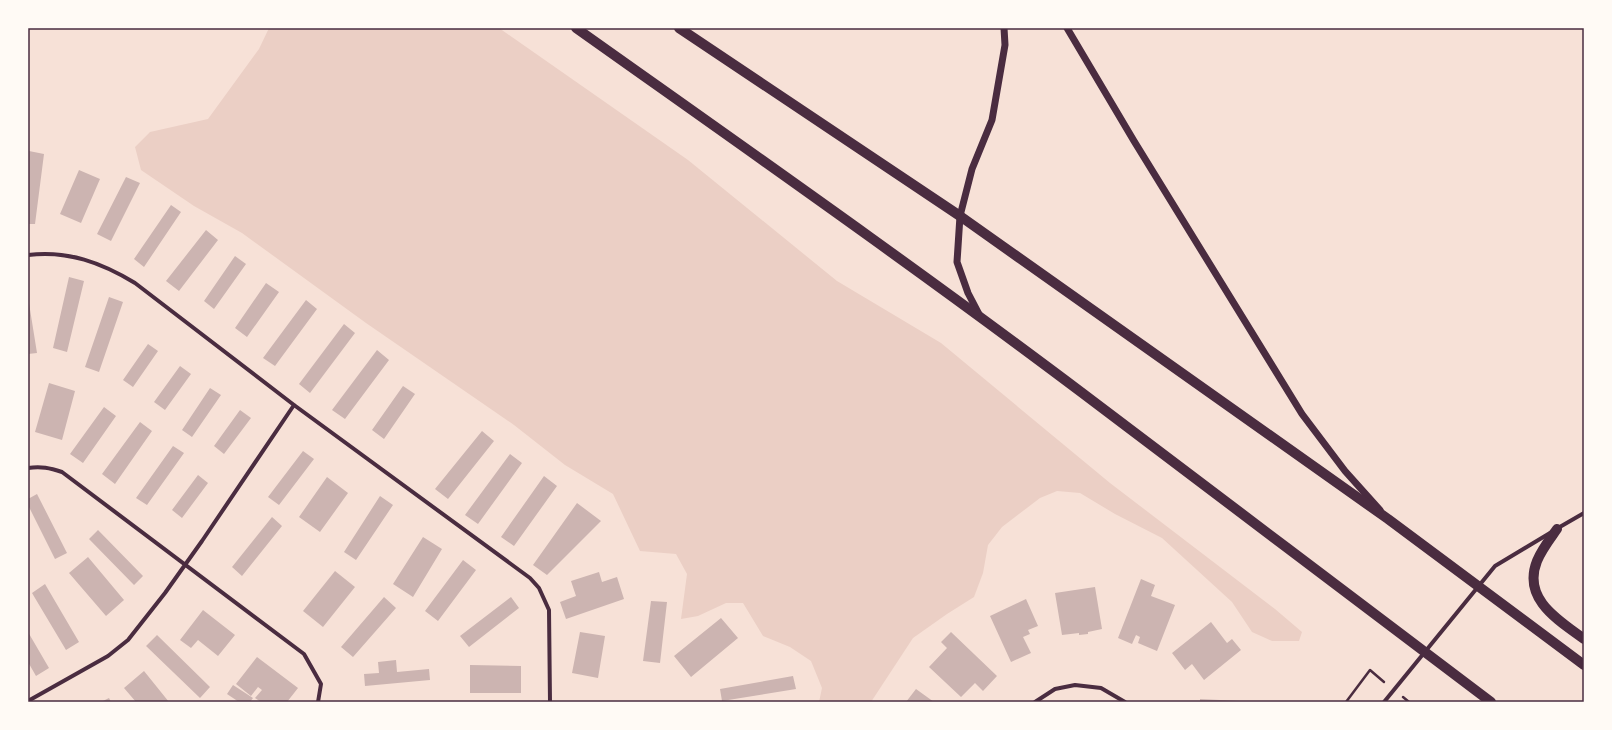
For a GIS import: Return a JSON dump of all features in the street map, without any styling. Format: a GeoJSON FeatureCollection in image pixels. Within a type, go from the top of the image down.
{"type":"FeatureCollection","features":[{"type":"Feature","properties":{"kind":"main road"},"geometry":{"type":"LineString","coordinates":[[576,28],[872,239],[1080,392],[1491,702]]}},
{"type":"Feature","properties":{"kind":"main road"},"geometry":{"type":"LineString","coordinates":[[679,28],[960,216],[1388,519],[1584,665]]}},
{"type":"Feature","properties":{"kind":"main road"},"geometry":{"type":"LineString","coordinates":[[1557,529],[1537,561],[1535,577],[1536,592],[1547,611],[1584,639]]}},
{"type":"Feature","properties":{"kind":"street"},"geometry":{"type":"LineString","coordinates":[[982,320],[968,294],[957,262],[960,216],[972,169],[992,120],[1005,45],[1004,28]]}},
{"type":"Feature","properties":{"kind":"street"},"geometry":{"type":"LineString","coordinates":[[1067,28],[1134,141],[1302,414],[1345,471],[1388,519]]}},
{"type":"Feature","properties":{"kind":"street"},"geometry":{"type":"LineString","coordinates":[[28,255],[67,255],[84,259],[114,270],[135,283],[294,405],[530,578],[539,588],[549,610],[550,702]]}},
{"type":"Feature","properties":{"kind":"street"},"geometry":{"type":"LineString","coordinates":[[28,701],[108,656],[128,640],[185,564],[294,405]]}},
{"type":"Feature","properties":{"kind":"street"},"geometry":{"type":"LineString","coordinates":[[28,468],[38,466],[62,472],[304,654],[321,684],[318,702]]}},
{"type":"Feature","properties":{"kind":"street"},"geometry":{"type":"LineString","coordinates":[[1384,702],[1477,586],[1495,566],[1584,513]]}},
{"type":"Feature","properties":{"kind":"street"},"geometry":{"type":"LineString","coordinates":[[1035,702],[1055,689],[1075,685],[1101,688],[1125,702]]}},
{"type":"Feature","properties":{"kind":"path"},"geometry":{"type":"LineString","coordinates":[[1346,702],[1370,670],[1394,690]]}},
{"type":"Feature","properties":{"kind":"shaded area"},"geometry":{"type":"Polygon","coordinates":[[[269,28],[499,28],[688,160],[837,281],[941,343],[1110,483],[1275,609],[1302,632],[1299,641],[1272,641],[1252,632],[1232,602],[1162,538],[1115,514],[1080,493],[1057,491],[1040,498],[1002,527],[988,545],[983,573],[974,597],[913,638],[871,702],[819,702],[822,688],[811,661],[790,647],[763,636],[743,603],[726,603],[698,616],[681,619],[687,574],[676,554],[640,551],[613,494],[565,465],[514,425],[366,323],[242,233],[194,206],[141,170],[135,147],[150,132],[208,119],[259,49],[269,28]]]}},
{"type":"Feature","properties":{"kind":"building"},"geometry":{"type":"Polygon","coordinates":[[[29,151],[44,154],[35,224],[28,224],[29,151]]]}},
{"type":"Feature","properties":{"kind":"building"},"geometry":{"type":"Polygon","coordinates":[[[79,170],[100,179],[81,223],[60,214],[79,170]]]}},
{"type":"Feature","properties":{"kind":"building"},"geometry":{"type":"Polygon","coordinates":[[[126,177],[140,183],[111,241],[97,234],[126,177]]]}},
{"type":"Feature","properties":{"kind":"building"},"geometry":{"type":"Polygon","coordinates":[[[171,205],[181,212],[144,267],[134,259],[171,205]]]}},
{"type":"Feature","properties":{"kind":"building"},"geometry":{"type":"Polygon","coordinates":[[[206,230],[218,240],[179,291],[166,281],[206,230]]]}},
{"type":"Feature","properties":{"kind":"building"},"geometry":{"type":"Polygon","coordinates":[[[235,256],[246,264],[214,309],[204,301],[235,256]]]}},
{"type":"Feature","properties":{"kind":"building"},"geometry":{"type":"Polygon","coordinates":[[[69,277],[84,281],[67,352],[53,348],[69,277]]]}},
{"type":"Feature","properties":{"kind":"building"},"geometry":{"type":"Polygon","coordinates":[[[266,283],[279,292],[247,337],[235,328],[266,283]]]}},
{"type":"Feature","properties":{"kind":"building"},"geometry":{"type":"Polygon","coordinates":[[[28,297],[37,353],[28,354],[28,297]]]}},
{"type":"Feature","properties":{"kind":"building"},"geometry":{"type":"Polygon","coordinates":[[[109,297],[123,302],[99,372],[85,367],[109,297]]]}},
{"type":"Feature","properties":{"kind":"building"},"geometry":{"type":"Polygon","coordinates":[[[306,300],[317,309],[275,366],[263,358],[306,300]]]}},
{"type":"Feature","properties":{"kind":"building"},"geometry":{"type":"Polygon","coordinates":[[[344,324],[355,333],[310,393],[299,384],[344,324]]]}},
{"type":"Feature","properties":{"kind":"building"},"geometry":{"type":"Polygon","coordinates":[[[148,344],[158,351],[133,387],[123,380],[148,344]]]}},
{"type":"Feature","properties":{"kind":"building"},"geometry":{"type":"Polygon","coordinates":[[[377,350],[389,360],[345,419],[332,410],[377,350]]]}},
{"type":"Feature","properties":{"kind":"building"},"geometry":{"type":"Polygon","coordinates":[[[180,366],[191,374],[165,410],[154,402],[180,366]]]}},
{"type":"Feature","properties":{"kind":"building"},"geometry":{"type":"Polygon","coordinates":[[[49,383],[75,391],[62,440],[35,432],[49,383]]]}},
{"type":"Feature","properties":{"kind":"building"},"geometry":{"type":"Polygon","coordinates":[[[403,386],[415,394],[384,439],[372,430],[403,386]]]}},
{"type":"Feature","properties":{"kind":"building"},"geometry":{"type":"Polygon","coordinates":[[[210,388],[221,395],[192,437],[182,430],[210,388]]]}},
{"type":"Feature","properties":{"kind":"building"},"geometry":{"type":"Polygon","coordinates":[[[104,407],[116,416],[83,463],[70,454],[104,407]]]}},
{"type":"Feature","properties":{"kind":"building"},"geometry":{"type":"Polygon","coordinates":[[[240,410],[251,418],[224,454],[214,446],[240,410]]]}},
{"type":"Feature","properties":{"kind":"building"},"geometry":{"type":"Polygon","coordinates":[[[140,422],[152,431],[115,484],[102,474],[140,422]]]}},
{"type":"Feature","properties":{"kind":"building"},"geometry":{"type":"Polygon","coordinates":[[[482,431],[494,441],[448,499],[435,489],[482,431]]]}},
{"type":"Feature","properties":{"kind":"building"},"geometry":{"type":"Polygon","coordinates":[[[173,446],[184,453],[147,505],[136,498],[173,446]]]}},
{"type":"Feature","properties":{"kind":"building"},"geometry":{"type":"Polygon","coordinates":[[[303,451],[314,459],[279,505],[268,497],[303,451]]]}},
{"type":"Feature","properties":{"kind":"building"},"geometry":{"type":"Polygon","coordinates":[[[510,454],[522,463],[478,524],[465,515],[510,454]]]}},
{"type":"Feature","properties":{"kind":"building"},"geometry":{"type":"Polygon","coordinates":[[[198,475],[208,483],[182,518],[172,510],[198,475]]]}},
{"type":"Feature","properties":{"kind":"building"},"geometry":{"type":"Polygon","coordinates":[[[544,476],[557,486],[514,546],[501,537],[544,476]]]}},
{"type":"Feature","properties":{"kind":"building"},"geometry":{"type":"Polygon","coordinates":[[[327,477],[348,493],[320,532],[299,517],[327,477]]]}},
{"type":"Feature","properties":{"kind":"building"},"geometry":{"type":"Polygon","coordinates":[[[37,494],[67,553],[55,559],[28,505],[28,499],[37,494]]]}},
{"type":"Feature","properties":{"kind":"building"},"geometry":{"type":"Polygon","coordinates":[[[380,496],[393,505],[356,560],[344,552],[380,496]]]}},
{"type":"Feature","properties":{"kind":"building"},"geometry":{"type":"Polygon","coordinates":[[[577,503],[601,521],[547,575],[533,565],[577,503]]]}},
{"type":"Feature","properties":{"kind":"building"},"geometry":{"type":"Polygon","coordinates":[[[272,517],[282,526],[242,576],[232,567],[272,517]]]}},
{"type":"Feature","properties":{"kind":"building"},"geometry":{"type":"Polygon","coordinates":[[[98,530],[143,576],[134,585],[89,539],[98,530]]]}},
{"type":"Feature","properties":{"kind":"building"},"geometry":{"type":"Polygon","coordinates":[[[423,537],[442,549],[413,597],[393,584],[423,537]]]}},
{"type":"Feature","properties":{"kind":"building"},"geometry":{"type":"Polygon","coordinates":[[[88,557],[124,600],[106,616],[69,573],[88,557]]]}},
{"type":"Feature","properties":{"kind":"building"},"geometry":{"type":"Polygon","coordinates":[[[463,560],[476,570],[438,621],[425,611],[463,560]]]}},
{"type":"Feature","properties":{"kind":"building"},"geometry":{"type":"Polygon","coordinates":[[[335,571],[355,587],[323,627],[303,611],[335,571]]]}},
{"type":"Feature","properties":{"kind":"building"},"geometry":{"type":"Polygon","coordinates":[[[599,572],[602,582],[617,577],[624,599],[566,619],[560,602],[576,596],[571,581],[599,572]]]}},
{"type":"Feature","properties":{"kind":"building"},"geometry":{"type":"Polygon","coordinates":[[[1141,579],[1155,585],[1151,596],[1175,605],[1157,651],[1138,643],[1140,637],[1136,635],[1132,644],[1118,638],[1141,579]]]}},
{"type":"Feature","properties":{"kind":"building"},"geometry":{"type":"Polygon","coordinates":[[[45,584],[79,642],[66,650],[32,593],[45,584]]]}},
{"type":"Feature","properties":{"kind":"building"},"geometry":{"type":"Polygon","coordinates":[[[1095,587],[1102,629],[1088,632],[1088,634],[1079,635],[1079,633],[1062,635],[1055,593],[1095,587]]]}},
{"type":"Feature","properties":{"kind":"building"},"geometry":{"type":"Polygon","coordinates":[[[384,597],[396,608],[353,657],[341,647],[384,597]]]}},
{"type":"Feature","properties":{"kind":"building"},"geometry":{"type":"Polygon","coordinates":[[[511,597],[519,608],[469,647],[460,636],[511,597]]]}},
{"type":"Feature","properties":{"kind":"building"},"geometry":{"type":"Polygon","coordinates":[[[1026,599],[1038,626],[1028,630],[1030,634],[1023,637],[1031,653],[1011,662],[990,616],[1026,599]]]}},
{"type":"Feature","properties":{"kind":"building"},"geometry":{"type":"Polygon","coordinates":[[[651,601],[667,602],[660,663],[643,661],[651,601]]]}},
{"type":"Feature","properties":{"kind":"building"},"geometry":{"type":"Polygon","coordinates":[[[203,610],[235,635],[218,656],[198,640],[191,648],[180,640],[203,610]]]}},
{"type":"Feature","properties":{"kind":"building"},"geometry":{"type":"Polygon","coordinates":[[[721,618],[738,638],[691,677],[674,656],[721,618]]]}},
{"type":"Feature","properties":{"kind":"building"},"geometry":{"type":"Polygon","coordinates":[[[1211,622],[1227,643],[1232,639],[1241,650],[1204,680],[1192,664],[1185,670],[1172,653],[1211,622]]]}},
{"type":"Feature","properties":{"kind":"building"},"geometry":{"type":"Polygon","coordinates":[[[28,632],[49,668],[36,676],[28,662],[28,632]]]}},
{"type":"Feature","properties":{"kind":"building"},"geometry":{"type":"Polygon","coordinates":[[[580,632],[605,636],[598,678],[572,673],[580,632]]]}},
{"type":"Feature","properties":{"kind":"building"},"geometry":{"type":"Polygon","coordinates":[[[951,632],[997,676],[983,691],[975,683],[961,697],[929,667],[947,648],[941,642],[951,632]]]}},
{"type":"Feature","properties":{"kind":"building"},"geometry":{"type":"Polygon","coordinates":[[[157,635],[210,687],[200,698],[146,646],[157,635]]]}},
{"type":"Feature","properties":{"kind":"building"},"geometry":{"type":"Polygon","coordinates":[[[257,657],[298,688],[287,702],[261,702],[255,698],[262,690],[258,687],[251,696],[236,684],[257,657]]]}},
{"type":"Feature","properties":{"kind":"building"},"geometry":{"type":"Polygon","coordinates":[[[396,660],[397,672],[429,669],[430,680],[365,686],[364,674],[379,673],[378,662],[396,660]]]}},
{"type":"Feature","properties":{"kind":"building"},"geometry":{"type":"Polygon","coordinates":[[[470,665],[521,666],[521,693],[470,693],[470,665]]]}},
{"type":"Feature","properties":{"kind":"building"},"geometry":{"type":"Polygon","coordinates":[[[144,671],[169,702],[136,702],[124,688],[144,671]]]}},
{"type":"Feature","properties":{"kind":"building"},"geometry":{"type":"Polygon","coordinates":[[[793,676],[796,689],[722,701],[720,689],[793,676]]]}},
{"type":"Feature","properties":{"kind":"building"},"geometry":{"type":"Polygon","coordinates":[[[233,685],[253,698],[250,702],[239,702],[227,694],[233,685]]]}},
{"type":"Feature","properties":{"kind":"building"},"geometry":{"type":"Polygon","coordinates":[[[916,689],[934,702],[906,702],[916,689]]]}},
{"type":"Feature","properties":{"kind":"building"},"geometry":{"type":"Polygon","coordinates":[[[109,698],[111,702],[101,702],[109,698]]]}},
{"type":"Feature","properties":{"kind":"building"},"geometry":{"type":"Polygon","coordinates":[[[1200,699],[1240,701],[1240,702],[1200,702],[1200,699]]]}}]}
